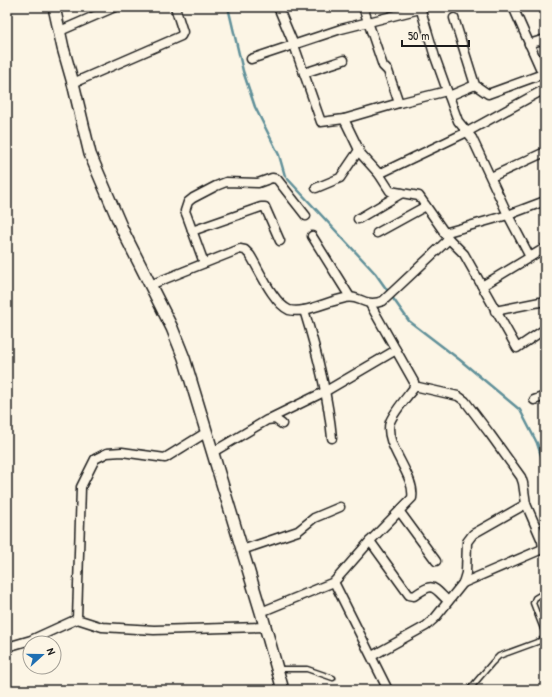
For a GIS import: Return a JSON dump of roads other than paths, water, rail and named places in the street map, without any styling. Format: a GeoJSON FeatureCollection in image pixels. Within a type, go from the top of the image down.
{"type":"FeatureCollection","features":[{"type":"Feature","properties":{"kind":"street"},"geometry":{"type":"LineString","coordinates":[[54,7],[63,48],[74,83],[90,154],[123,231],[172,328],[184,358],[261,612],[283,690]]}},
{"type":"Feature","properties":{"kind":"street"},"geometry":{"type":"LineString","coordinates":[[60,31],[115,7]]}},
{"type":"Feature","properties":{"kind":"street"},"geometry":{"type":"LineString","coordinates":[[74,83],[181,36],[183,32],[175,7]]}},
{"type":"Feature","properties":{"kind":"street"},"geometry":{"type":"LineString","coordinates":[[278,7],[294,44],[321,122],[344,119],[399,103],[448,93],[475,84]]}},
{"type":"Feature","properties":{"kind":"street"},"geometry":{"type":"LineString","coordinates":[[363,7],[383,66],[388,71],[399,103]]}},
{"type":"Feature","properties":{"kind":"street"},"geometry":{"type":"LineString","coordinates":[[454,18],[475,84],[488,94],[544,76],[513,7]]}},
{"type":"Feature","properties":{"kind":"street"},"geometry":{"type":"LineString","coordinates":[[251,59],[341,29],[420,8],[435,57],[458,121],[472,138],[508,215],[530,257]]}},
{"type":"Feature","properties":{"kind":"street"},"geometry":{"type":"LineString","coordinates":[[529,44],[545,40]]}},
{"type":"Feature","properties":{"kind":"street"},"geometry":{"type":"LineString","coordinates":[[304,73],[344,60]]}},
{"type":"Feature","properties":{"kind":"street"},"geometry":{"type":"LineString","coordinates":[[379,174],[467,132],[545,89]]}},
{"type":"Feature","properties":{"kind":"street"},"geometry":{"type":"LineString","coordinates":[[344,119],[360,154],[379,174],[390,192],[419,196],[446,236],[464,254],[517,348],[545,329]]}},
{"type":"Feature","properties":{"kind":"street"},"geometry":{"type":"LineString","coordinates":[[316,188],[340,178],[359,150]]}},
{"type":"Feature","properties":{"kind":"street"},"geometry":{"type":"LineString","coordinates":[[491,178],[545,152]]}},
{"type":"Feature","properties":{"kind":"street"},"geometry":{"type":"LineString","coordinates":[[204,264],[186,211],[188,202],[204,192],[226,182],[258,183],[272,178],[278,179],[306,216]]}},
{"type":"Feature","properties":{"kind":"street"},"geometry":{"type":"LineString","coordinates":[[358,219],[402,193]]}},
{"type":"Feature","properties":{"kind":"street"},"geometry":{"type":"LineString","coordinates":[[150,285],[240,248],[245,250],[250,255],[272,293],[280,303],[288,309],[304,310],[350,297],[370,304],[383,301],[446,236],[545,201]]}},
{"type":"Feature","properties":{"kind":"street"},"geometry":{"type":"LineString","coordinates":[[377,233],[426,206]]}},
{"type":"Feature","properties":{"kind":"street"},"geometry":{"type":"LineString","coordinates":[[192,231],[261,207],[265,207],[280,241]]}},
{"type":"Feature","properties":{"kind":"street"},"geometry":{"type":"LineString","coordinates":[[312,236],[350,297]]}},
{"type":"Feature","properties":{"kind":"street"},"geometry":{"type":"LineString","coordinates":[[482,286],[545,248]]}},
{"type":"Feature","properties":{"kind":"street"},"geometry":{"type":"LineString","coordinates":[[495,311],[545,301]]}},
{"type":"Feature","properties":{"kind":"street"},"geometry":{"type":"LineString","coordinates":[[261,612],[334,582],[412,498],[412,487],[390,437],[390,425],[391,420],[414,386],[412,378],[370,304]]}},
{"type":"Feature","properties":{"kind":"street"},"geometry":{"type":"LineString","coordinates":[[304,310],[317,350],[326,391],[332,438]]}},
{"type":"Feature","properties":{"kind":"street"},"geometry":{"type":"LineString","coordinates":[[213,452],[271,418],[326,391],[396,350]]}},
{"type":"Feature","properties":{"kind":"street"},"geometry":{"type":"LineString","coordinates":[[414,386],[462,398],[490,434],[520,477],[523,483],[526,504],[542,541],[543,548],[463,583]]}},
{"type":"Feature","properties":{"kind":"street"},"geometry":{"type":"LineString","coordinates":[[534,400],[545,396]]}},
{"type":"Feature","properties":{"kind":"street"},"geometry":{"type":"LineString","coordinates":[[271,418],[282,424]]}},
{"type":"Feature","properties":{"kind":"street"},"geometry":{"type":"LineString","coordinates":[[77,619],[81,487],[95,459],[107,453],[122,452],[165,458],[207,432]]}},
{"type":"Feature","properties":{"kind":"street"},"geometry":{"type":"LineString","coordinates":[[372,656],[426,626],[435,618],[463,583],[466,573],[467,542],[469,538],[473,534],[526,504]]}},
{"type":"Feature","properties":{"kind":"street"},"geometry":{"type":"LineString","coordinates":[[242,550],[298,531],[314,518],[340,507]]}},
{"type":"Feature","properties":{"kind":"street"},"geometry":{"type":"LineString","coordinates":[[400,512],[436,561]]}},
{"type":"Feature","properties":{"kind":"street"},"geometry":{"type":"LineString","coordinates":[[370,542],[409,595],[414,596],[426,587],[430,586],[448,601]]}},
{"type":"Feature","properties":{"kind":"street"},"geometry":{"type":"LineString","coordinates":[[334,582],[388,690]]}},
{"type":"Feature","properties":{"kind":"street"},"geometry":{"type":"LineString","coordinates":[[7,647],[31,640],[77,619],[102,626],[154,630],[265,627]]}},
{"type":"Feature","properties":{"kind":"lane"},"geometry":{"type":"LineString","coordinates":[[469,690],[500,656],[540,641],[545,636],[533,603],[535,598],[545,592]]}},
{"type":"Feature","properties":{"kind":"lane"},"geometry":{"type":"LineString","coordinates":[[277,668],[307,669],[333,678]]}},
{"type":"Feature","properties":{"kind":"waterway"},"geometry":{"type":"LineString","coordinates":[[228,7],[243,71],[255,107],[279,155],[285,176],[375,273],[409,321],[460,360],[520,410],[537,443],[545,467]]}}]}
